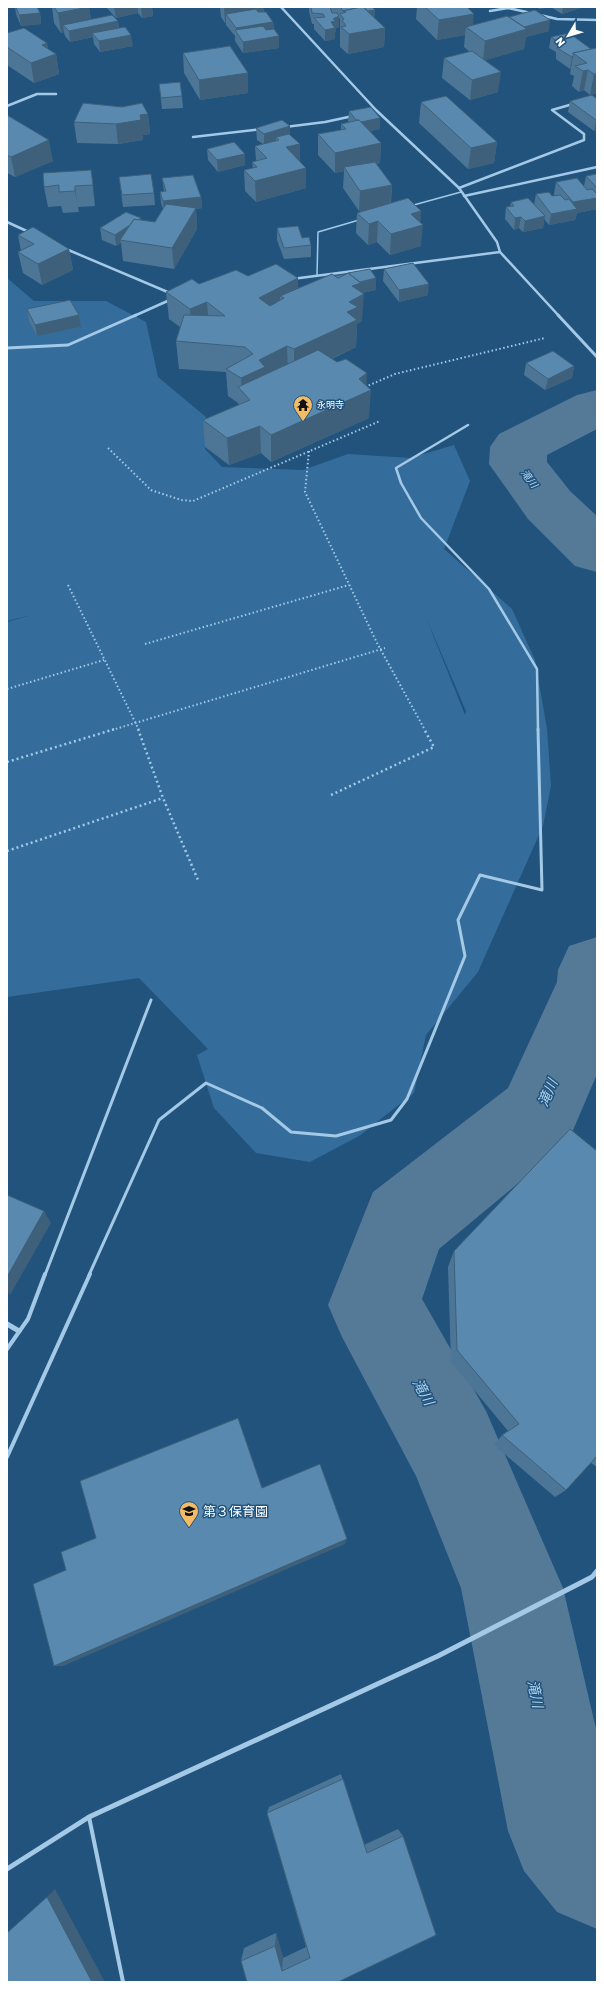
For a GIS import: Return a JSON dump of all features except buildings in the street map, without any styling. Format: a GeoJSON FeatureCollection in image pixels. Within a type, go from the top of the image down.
{"type":"FeatureCollection","features":[{"type":"Feature","properties":{"kind":"street"},"geometry":{"type":"LineString","coordinates":[[281,7],[376,110],[459,188],[498,242],[500,252],[597,356]]}},
{"type":"Feature","properties":{"kind":"street"},"geometry":{"type":"LineString","coordinates":[[490,11],[508,8],[557,19],[597,20]]}},
{"type":"Feature","properties":{"kind":"street"},"geometry":{"type":"LineString","coordinates":[[7,106],[30,97],[52,93],[56,94]]}},
{"type":"Feature","properties":{"kind":"street"},"geometry":{"type":"LineString","coordinates":[[459,188],[584,140],[584,134],[552,110],[575,103]]}},
{"type":"Feature","properties":{"kind":"street"},"geometry":{"type":"LineString","coordinates":[[369,112],[376,110]]}},
{"type":"Feature","properties":{"kind":"street"},"geometry":{"type":"LineString","coordinates":[[279,127],[325,122],[355,115]]}},
{"type":"Feature","properties":{"kind":"street"},"geometry":{"type":"LineString","coordinates":[[193,137],[263,129]]}},
{"type":"Feature","properties":{"kind":"street"},"geometry":{"type":"LineString","coordinates":[[464,196],[597,167]]}},
{"type":"Feature","properties":{"kind":"street"},"geometry":{"type":"LineString","coordinates":[[7,222],[36,236]]}},
{"type":"Feature","properties":{"kind":"street"},"geometry":{"type":"LineString","coordinates":[[62,248],[172,294]]}},
{"type":"Feature","properties":{"kind":"street"},"geometry":{"type":"LineString","coordinates":[[286,280],[500,252]]}},
{"type":"Feature","properties":{"kind":"street"},"geometry":{"type":"LineString","coordinates":[[7,348],[68,345],[178,296]]}},
{"type":"Feature","properties":{"kind":"street"},"geometry":{"type":"LineString","coordinates":[[7,1324],[19,1332]]}},
{"type":"Feature","properties":{"kind":"street"},"geometry":{"type":"LineString","coordinates":[[7,1869],[89,1816],[438,1656],[592,1577],[597,1571]]}},
{"type":"Feature","properties":{"kind":"lane"},"geometry":{"type":"LineString","coordinates":[[408,206],[461,192]]}},
{"type":"Feature","properties":{"kind":"lane"},"geometry":{"type":"LineString","coordinates":[[317,276],[318,232],[363,219]]}},
{"type":"Feature","properties":{"kind":"lane"},"geometry":{"type":"LineString","coordinates":[[7,1457],[159,1120],[206,1083],[262,1108],[291,1132],[336,1136],[391,1120],[406,1099],[465,956],[458,920],[480,876],[542,890],[537,669],[489,589],[421,518],[401,483],[396,468],[468,425]]}},
{"type":"Feature","properties":{"kind":"lane"},"geometry":{"type":"LineString","coordinates":[[7,1349],[28,1319],[151,1000]]}},
{"type":"Feature","properties":{"kind":"lane"},"geometry":{"type":"LineString","coordinates":[[89,1816],[123,1982]]}},
{"type":"Feature","properties":{"kind":"path"},"geometry":{"type":"LineString","coordinates":[[361,389],[395,374],[574,331]]}},
{"type":"Feature","properties":{"kind":"path"},"geometry":{"type":"LineString","coordinates":[[108,448],[151,490],[182,500],[193,501],[380,421]]}},
{"type":"Feature","properties":{"kind":"path"},"geometry":{"type":"LineString","coordinates":[[309,451],[305,492],[380,649],[434,747],[332,795]]}},
{"type":"Feature","properties":{"kind":"path"},"geometry":{"type":"LineString","coordinates":[[68,585],[136,723],[163,798],[198,880]]}},
{"type":"Feature","properties":{"kind":"path"},"geometry":{"type":"LineString","coordinates":[[144,644],[349,585]]}},
{"type":"Feature","properties":{"kind":"path"},"geometry":{"type":"LineString","coordinates":[[7,762],[385,648]]}},
{"type":"Feature","properties":{"kind":"path"},"geometry":{"type":"LineString","coordinates":[[7,689],[104,660]]}},
{"type":"Feature","properties":{"kind":"path"},"geometry":{"type":"LineString","coordinates":[[7,851],[163,798]]}},
{"type":"Feature","properties":{"kind":"shaded area"},"geometry":{"type":"Polygon","coordinates":[[[7,278],[34,301],[106,301],[146,322],[158,377],[206,417],[205,449],[222,467],[303,470],[348,454],[410,458],[454,445],[470,481],[444,549],[512,609],[535,660],[547,729],[551,786],[543,826],[478,972],[426,1035],[414,1093],[359,1136],[310,1162],[256,1153],[214,1108],[197,1055],[208,1049],[139,978],[7,997],[7,622],[31,615],[7,621],[7,278]],[[425,615],[465,715],[466,711],[425,615]]]}},
{"type":"Feature","properties":{"kind":"waterway","name":"滝川"},"geometry":{"type":"LineString","coordinates":[[597,407],[555,427],[519,447],[518,464],[549,505],[597,551]]}},
{"type":"Feature","properties":{"kind":"waterway","name":"滝川"},"geometry":{"type":"LineString","coordinates":[[597,970],[596,982],[538,1115],[404,1222],[374,1305],[452,1445],[512,1588],[564,1831],[597,1872]]}},
{"type":"Feature","properties":{"kind":"place","name":"永明寺"},"geometry":{"type":"Point","coordinates":[303,422]}},
{"type":"Feature","properties":{"kind":"place","name":"第３保育園"},"geometry":{"type":"Point","coordinates":[189,1528]}}]}
